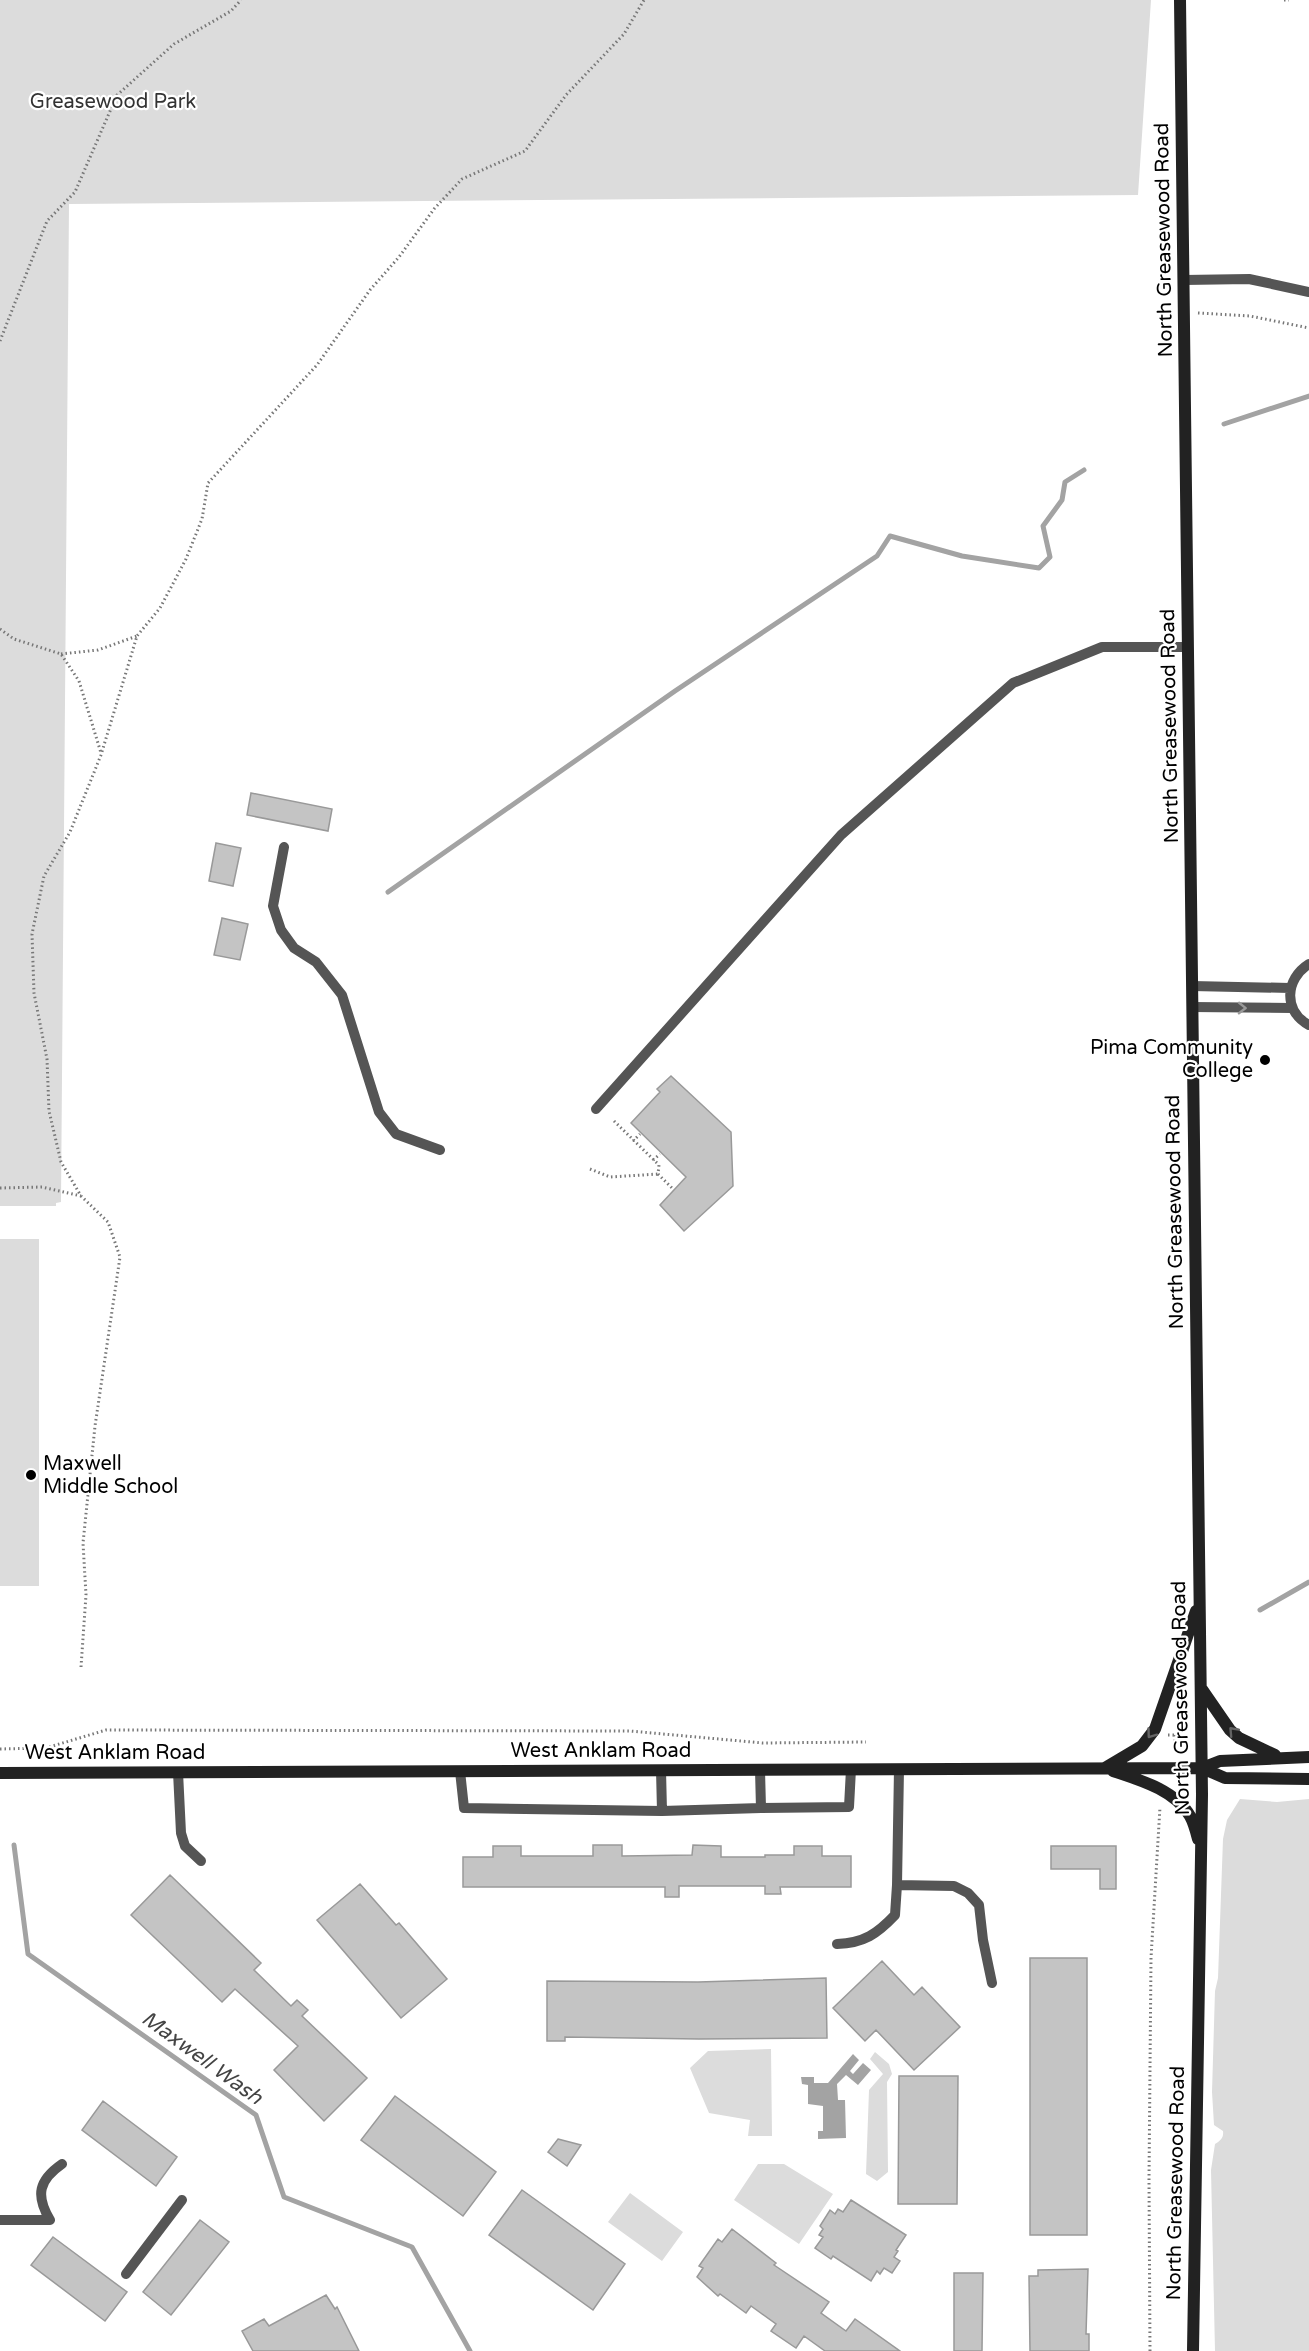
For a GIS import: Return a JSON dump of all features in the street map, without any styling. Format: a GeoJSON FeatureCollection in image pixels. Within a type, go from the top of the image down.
{"type":"FeatureCollection","features":[{"type":"Feature","properties":{"kind":"main road","name":"North Greasewood Road"},"geometry":{"type":"LineString","coordinates":[[1180,0],[1202,1768],[1193,2351]]}},
{"type":"Feature","properties":{"kind":"main road"},"geometry":{"type":"LineString","coordinates":[[1104,1768],[1142,1746],[1155,1730],[1200,1600]]}},
{"type":"Feature","properties":{"kind":"main road"},"geometry":{"type":"LineString","coordinates":[[1201,1687],[1230,1730],[1239,1738],[1280,1758]]}},
{"type":"Feature","properties":{"kind":"main road","name":"West Anklam Road"},"geometry":{"type":"LineString","coordinates":[[0,1773],[1202,1768],[1220,1761],[1309,1757]]}},
{"type":"Feature","properties":{"kind":"main road"},"geometry":{"type":"LineString","coordinates":[[1104,1768],[1144,1781],[1174,1798],[1190,1815],[1201,1847]]}},
{"type":"Feature","properties":{"kind":"main road","name":"West Anklam Road"},"geometry":{"type":"LineString","coordinates":[[1202,1768],[1225,1778],[1309,1779]]}},
{"type":"Feature","properties":{"kind":"lane"},"geometry":{"type":"LineString","coordinates":[[1184,280],[1250,279],[1309,292]]}},
{"type":"Feature","properties":{"kind":"lane"},"geometry":{"type":"LineString","coordinates":[[596,1109],[841,835],[1013,683],[1102,647],[1188,647]]}},
{"type":"Feature","properties":{"kind":"lane"},"geometry":{"type":"LineString","coordinates":[[284,847],[273,906],[281,930],[294,948],[316,962],[342,995],[379,1112],[396,1134],[440,1150]]}},
{"type":"Feature","properties":{"kind":"lane"},"geometry":{"type":"LineString","coordinates":[[1309,964],[1299,971],[1290,988],[1292,1008],[1297,1016],[1309,1025]]}},
{"type":"Feature","properties":{"kind":"lane"},"geometry":{"type":"LineString","coordinates":[[1192,986],[1290,988]]}},
{"type":"Feature","properties":{"kind":"lane"},"geometry":{"type":"LineString","coordinates":[[1192,1007],[1292,1008]]}},
{"type":"Feature","properties":{"kind":"lane"},"geometry":{"type":"LineString","coordinates":[[460,1771],[464,1808],[662,1811],[849,1807],[851,1769]]}},
{"type":"Feature","properties":{"kind":"lane"},"geometry":{"type":"LineString","coordinates":[[837,1944],[855,1943],[872,1936],[895,1915],[898,1769]]}},
{"type":"Feature","properties":{"kind":"lane"},"geometry":{"type":"LineString","coordinates":[[661,1770],[662,1811]]}},
{"type":"Feature","properties":{"kind":"lane"},"geometry":{"type":"LineString","coordinates":[[760,1770],[761,1808]]}},
{"type":"Feature","properties":{"kind":"lane"},"geometry":{"type":"LineString","coordinates":[[178,1772],[181,1833],[185,1846],[201,1861]]}},
{"type":"Feature","properties":{"kind":"lane"},"geometry":{"type":"LineString","coordinates":[[897,1885],[954,1886],[968,1893],[979,1905],[983,1941],[992,1983]]}},
{"type":"Feature","properties":{"kind":"lane"},"geometry":{"type":"LineString","coordinates":[[0,2220],[50,2220],[41,2205],[41,2191],[47,2175],[62,2164]]}},
{"type":"Feature","properties":{"kind":"lane"},"geometry":{"type":"LineString","coordinates":[[126,2274],[182,2200]]}},
{"type":"Feature","properties":{"kind":"path"},"geometry":{"type":"LineString","coordinates":[[0,341],[47,221],[75,192],[117,95],[174,44],[231,11],[241,0]]}},
{"type":"Feature","properties":{"kind":"path"},"geometry":{"type":"LineString","coordinates":[[81,1667],[86,1595],[84,1532],[95,1426],[120,1257],[108,1222],[81,1196],[61,1162],[49,1111],[47,1059],[34,993],[32,934],[44,876],[70,832],[101,755],[137,636],[160,608],[186,559],[202,519],[208,483],[318,365],[370,290],[399,257],[434,209],[462,179],[525,151],[566,95],[624,34],[644,0]]}},
{"type":"Feature","properties":{"kind":"path"},"geometry":{"type":"LineString","coordinates":[[1184,312],[1250,316],[1309,328]]}},
{"type":"Feature","properties":{"kind":"path"},"geometry":{"type":"LineString","coordinates":[[0,629],[14,639],[61,654],[98,650],[137,636]]}},
{"type":"Feature","properties":{"kind":"path"},"geometry":{"type":"LineString","coordinates":[[61,654],[79,681],[101,755]]}},
{"type":"Feature","properties":{"kind":"path"},"geometry":{"type":"LineString","coordinates":[[614,1121],[659,1165],[658,1174]]}},
{"type":"Feature","properties":{"kind":"path"},"geometry":{"type":"LineString","coordinates":[[633,1141],[640,1134]]}},
{"type":"Feature","properties":{"kind":"path"},"geometry":{"type":"LineString","coordinates":[[653,1160],[660,1154]]}},
{"type":"Feature","properties":{"kind":"path"},"geometry":{"type":"LineString","coordinates":[[590,1169],[610,1177],[658,1174],[673,1189]]}},
{"type":"Feature","properties":{"kind":"path"},"geometry":{"type":"LineString","coordinates":[[0,1188],[42,1187],[81,1196]]}},
{"type":"Feature","properties":{"kind":"path"},"geometry":{"type":"LineString","coordinates":[[0,1749],[46,1748],[106,1730],[630,1731],[763,1743],[866,1742]]}},
{"type":"Feature","properties":{"kind":"path"},"geometry":{"type":"LineString","coordinates":[[1174,1735],[1175,1743]]}},
{"type":"Feature","properties":{"kind":"path"},"geometry":{"type":"LineString","coordinates":[[1150,2351],[1151,1958],[1160,1807]]}},
{"type":"Feature","properties":{"kind":"green space","name":"Greasewood Park"},"geometry":{"type":"Polygon","coordinates":[[[0,0],[1151,0],[1138,195],[69,204],[61,1202],[56,1203],[56,1206],[0,1206],[0,0]]]}},
{"type":"Feature","properties":{"kind":"green space"},"geometry":{"type":"Polygon","coordinates":[[[0,1239],[39,1239],[39,1586],[0,1586],[0,1239]]]}},
{"type":"Feature","properties":{"kind":"green space"},"geometry":{"type":"Polygon","coordinates":[[[1240,1799],[1277,1802],[1309,1799],[1309,2351],[1215,2351],[1211,2170],[1215,2144],[1221,2139],[1223,2131],[1214,2125],[1212,2092],[1215,1991],[1218,1978],[1223,1839],[1227,1820],[1240,1799]]]}},
{"type":"Feature","properties":{"kind":"green space"},"geometry":{"type":"Polygon","coordinates":[[[771,2049],[772,2136],[748,2136],[750,2120],[709,2113],[690,2068],[708,2051],[771,2049]]]}},
{"type":"Feature","properties":{"kind":"green space"},"geometry":{"type":"Polygon","coordinates":[[[875,2052],[889,2064],[892,2074],[887,2082],[888,2172],[877,2181],[866,2174],[869,2090],[883,2074],[870,2059],[875,2052]]]}},
{"type":"Feature","properties":{"kind":"green space"},"geometry":{"type":"Polygon","coordinates":[[[758,2164],[784,2164],[833,2194],[799,2244],[734,2200],[758,2164]]]}},
{"type":"Feature","properties":{"kind":"green space"},"geometry":{"type":"Polygon","coordinates":[[[630,2193],[683,2232],[662,2261],[608,2222],[630,2193]]]}},
{"type":"Feature","properties":{"kind":"shaded area"},"geometry":{"type":"Polygon","coordinates":[[[853,2054],[859,2060],[850,2071],[853,2074],[863,2063],[871,2070],[858,2085],[846,2075],[837,2084],[838,2100],[845,2100],[846,2138],[818,2139],[818,2131],[823,2131],[823,2106],[808,2104],[808,2085],[802,2084],[801,2077],[814,2077],[814,2083],[828,2083],[853,2054]]]}},
{"type":"Feature","properties":{"kind":"building"},"geometry":{"type":"Polygon","coordinates":[[[251,793],[332,809],[328,831],[247,815],[251,793]]]}},
{"type":"Feature","properties":{"kind":"building"},"geometry":{"type":"Polygon","coordinates":[[[216,843],[241,848],[233,886],[209,881],[216,843]]]}},
{"type":"Feature","properties":{"kind":"building"},"geometry":{"type":"Polygon","coordinates":[[[222,918],[248,924],[240,960],[214,955],[222,918]]]}},
{"type":"Feature","properties":{"kind":"building"},"geometry":{"type":"Polygon","coordinates":[[[671,1076],[731,1132],[733,1186],[684,1231],[660,1205],[686,1177],[631,1123],[660,1092],[657,1089],[671,1076]]]}},
{"type":"Feature","properties":{"kind":"building"},"geometry":{"type":"Polygon","coordinates":[[[593,1845],[622,1845],[622,1856],[692,1855],[693,1845],[721,1846],[721,1857],[794,1855],[794,1846],[822,1846],[822,1856],[851,1856],[851,1887],[780,1887],[781,1894],[765,1894],[765,1886],[679,1886],[679,1897],[665,1897],[665,1887],[463,1887],[463,1857],[493,1857],[493,1846],[521,1846],[521,1856],[593,1856],[593,1845]]]}},
{"type":"Feature","properties":{"kind":"building"},"geometry":{"type":"Polygon","coordinates":[[[1051,1846],[1116,1846],[1116,1889],[1100,1889],[1100,1869],[1051,1869],[1051,1846]]]}},
{"type":"Feature","properties":{"kind":"building"},"geometry":{"type":"Polygon","coordinates":[[[170,1875],[261,1963],[254,1970],[291,2006],[297,2000],[308,2010],[302,2016],[367,2078],[324,2121],[274,2070],[298,2046],[235,1989],[222,2002],[131,1915],[170,1875]]]}},
{"type":"Feature","properties":{"kind":"building"},"geometry":{"type":"Polygon","coordinates":[[[360,1884],[396,1925],[399,1923],[447,1979],[401,2018],[317,1920],[360,1884]]]}},
{"type":"Feature","properties":{"kind":"building"},"geometry":{"type":"Polygon","coordinates":[[[1030,1958],[1087,1958],[1087,2235],[1030,2235],[1030,1958]]]}},
{"type":"Feature","properties":{"kind":"building"},"geometry":{"type":"Polygon","coordinates":[[[882,1961],[914,1995],[922,1987],[960,2027],[914,2070],[876,2030],[865,2041],[833,2008],[882,1961]]]}},
{"type":"Feature","properties":{"kind":"building"},"geometry":{"type":"Polygon","coordinates":[[[826,1978],[827,2038],[565,2037],[565,2041],[547,2041],[547,1981],[698,1982],[826,1978]]]}},
{"type":"Feature","properties":{"kind":"building"},"geometry":{"type":"Polygon","coordinates":[[[899,2076],[958,2076],[957,2204],[898,2204],[899,2076]]]}},
{"type":"Feature","properties":{"kind":"building"},"geometry":{"type":"Polygon","coordinates":[[[395,2096],[496,2172],[463,2216],[361,2140],[395,2096]]]}},
{"type":"Feature","properties":{"kind":"building"},"geometry":{"type":"Polygon","coordinates":[[[103,2101],[177,2157],[156,2186],[82,2130],[103,2101]]]}},
{"type":"Feature","properties":{"kind":"building"},"geometry":{"type":"Polygon","coordinates":[[[558,2139],[581,2145],[567,2166],[548,2152],[558,2139]]]}},
{"type":"Feature","properties":{"kind":"building"},"geometry":{"type":"Polygon","coordinates":[[[522,2190],[625,2264],[593,2310],[489,2235],[522,2190]]]}},
{"type":"Feature","properties":{"kind":"building"},"geometry":{"type":"Polygon","coordinates":[[[851,2200],[906,2235],[896,2250],[898,2251],[894,2257],[900,2261],[892,2273],[884,2268],[880,2274],[877,2271],[871,2281],[833,2256],[831,2259],[815,2248],[823,2237],[819,2235],[823,2229],[820,2226],[830,2210],[835,2214],[838,2209],[843,2212],[851,2200]]]}},
{"type":"Feature","properties":{"kind":"building"},"geometry":{"type":"Polygon","coordinates":[[[200,2220],[229,2242],[171,2315],[143,2292],[200,2220]]]}},
{"type":"Feature","properties":{"kind":"building"},"geometry":{"type":"Polygon","coordinates":[[[732,2229],[776,2263],[774,2265],[829,2302],[821,2313],[846,2331],[855,2319],[900,2351],[825,2351],[804,2336],[796,2348],[771,2331],[776,2324],[751,2306],[746,2313],[720,2294],[718,2296],[697,2277],[703,2268],[699,2266],[718,2239],[722,2242],[732,2229]]]}},
{"type":"Feature","properties":{"kind":"building"},"geometry":{"type":"Polygon","coordinates":[[[53,2237],[127,2292],[105,2321],[31,2265],[53,2237]]]}},
{"type":"Feature","properties":{"kind":"building"},"geometry":{"type":"Polygon","coordinates":[[[1088,2269],[1086,2334],[1089,2334],[1089,2351],[1030,2351],[1029,2276],[1038,2276],[1038,2270],[1088,2269]]]}},
{"type":"Feature","properties":{"kind":"building"},"geometry":{"type":"Polygon","coordinates":[[[954,2273],[983,2273],[982,2351],[954,2351],[954,2273]]]}},
{"type":"Feature","properties":{"kind":"building"},"geometry":{"type":"Polygon","coordinates":[[[326,2295],[335,2309],[337,2307],[359,2351],[253,2351],[242,2331],[264,2319],[269,2326],[326,2295]]]}},
{"type":"Feature","properties":{"kind":"waterway"},"geometry":{"type":"LineString","coordinates":[[1224,424],[1309,396]]}},
{"type":"Feature","properties":{"kind":"waterway"},"geometry":{"type":"LineString","coordinates":[[388,892],[675,691],[877,556],[890,536],[962,556],[1039,568],[1050,557],[1043,526],[1062,500],[1065,482],[1084,470]]}},
{"type":"Feature","properties":{"kind":"waterway"},"geometry":{"type":"LineString","coordinates":[[1260,1610],[1309,1582]]}},
{"type":"Feature","properties":{"kind":"waterway","name":"Maxwell Wash"},"geometry":{"type":"LineString","coordinates":[[14,1845],[28,1954],[256,2115],[284,2197],[412,2247],[470,2351]]}},
{"type":"Feature","properties":{"kind":"place","name":"Pima Community College"},"geometry":{"type":"Point","coordinates":[1265,1060]}},
{"type":"Feature","properties":{"kind":"place","name":"Maxwell Middle School"},"geometry":{"type":"Point","coordinates":[31,1475]}}]}
